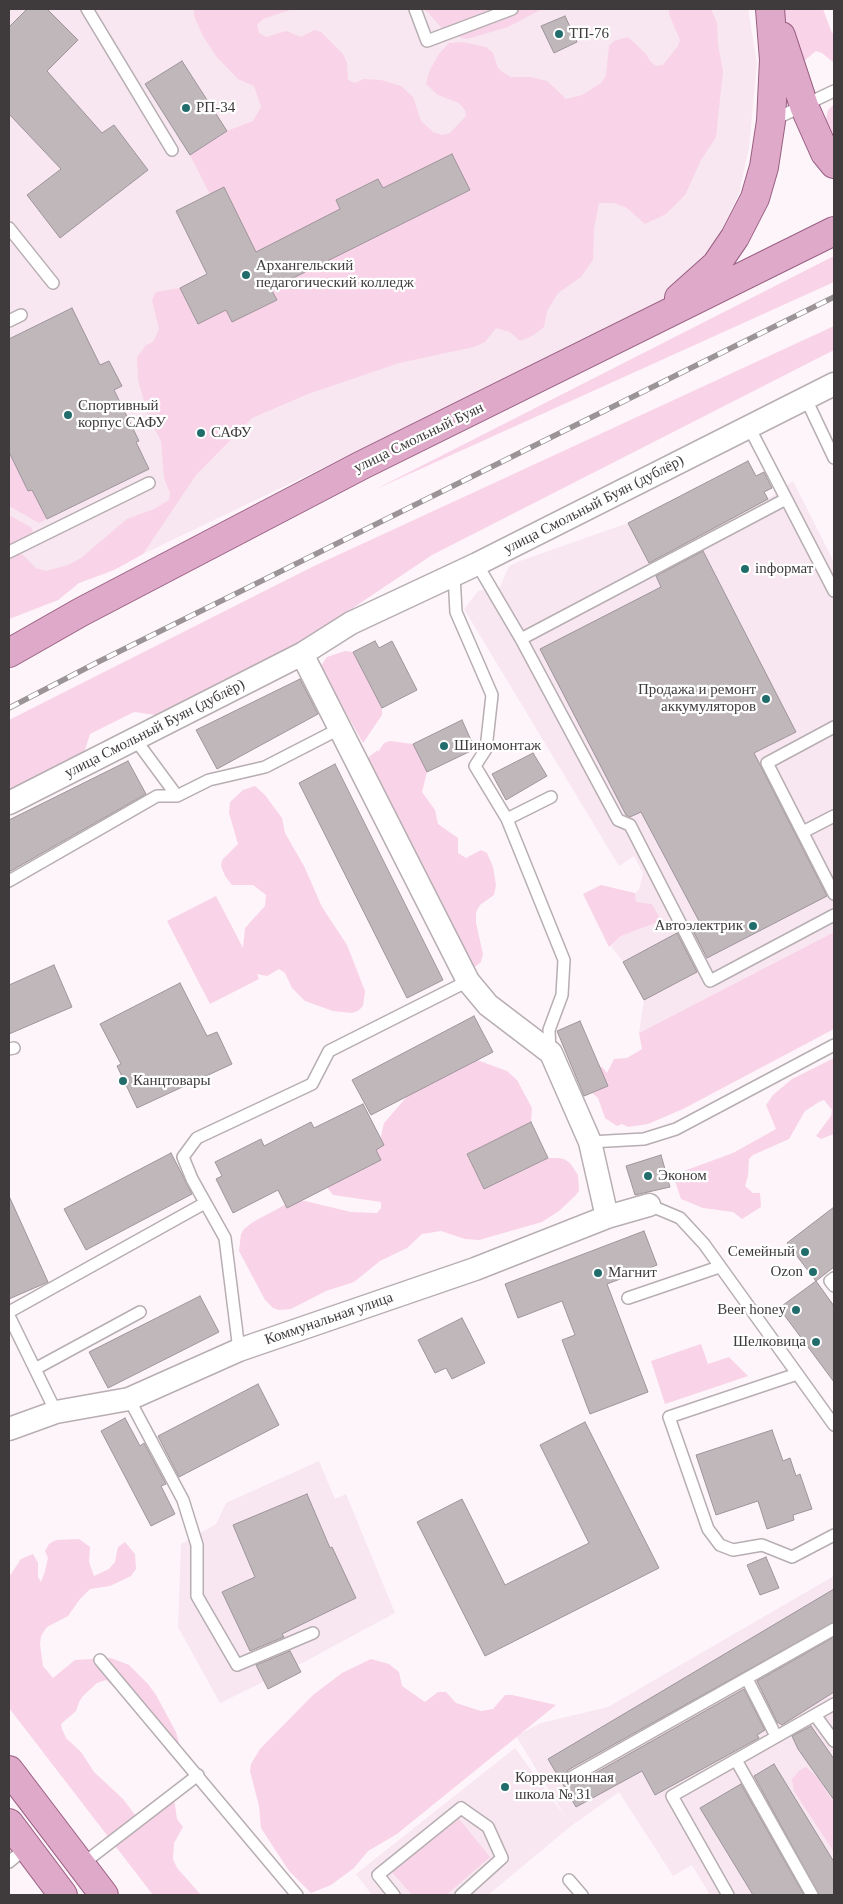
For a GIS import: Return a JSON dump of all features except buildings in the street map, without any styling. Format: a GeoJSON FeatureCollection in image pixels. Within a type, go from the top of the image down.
{"type":"FeatureCollection","features":[{"type":"Feature","properties":{"kind":"main road"},"geometry":{"type":"LineString","coordinates":[[771,9],[804,106],[825,153],[834,164]]}},
{"type":"Feature","properties":{"kind":"main road"},"geometry":{"type":"LineString","coordinates":[[637,331],[694,286],[716,265],[735,237],[755,198],[764,166],[770,122],[774,60],[771,9]]}},
{"type":"Feature","properties":{"kind":"main road","name":"улица Смольный Буян"},"geometry":{"type":"LineString","coordinates":[[9,653],[81,612],[362,465],[637,331],[834,231]]}},
{"type":"Feature","properties":{"kind":"main road"},"geometry":{"type":"LineString","coordinates":[[9,1770],[104,1895]]}},
{"type":"Feature","properties":{"kind":"main road"},"geometry":{"type":"LineString","coordinates":[[9,1823],[18,1855],[63,1895]]}},
{"type":"Feature","properties":{"kind":"street","name":"улица Смольный Буян (дублёр)"},"geometry":{"type":"LineString","coordinates":[[9,803],[302,654],[352,623],[478,564],[834,384]]}},
{"type":"Feature","properties":{"kind":"street"},"geometry":{"type":"LineString","coordinates":[[302,654],[468,981],[488,1005],[550,1053],[590,1142],[607,1217]]}},
{"type":"Feature","properties":{"kind":"street","name":"Коммунальная улица"},"geometry":{"type":"LineString","coordinates":[[9,1429],[56,1412],[129,1400],[239,1350],[475,1270],[607,1217],[649,1205]]}},
{"type":"Feature","properties":{"kind":"lane"},"geometry":{"type":"LineString","coordinates":[[87,9],[172,150]]}},
{"type":"Feature","properties":{"kind":"lane"},"geometry":{"type":"LineString","coordinates":[[415,9],[427,41],[512,9]]}},
{"type":"Feature","properties":{"kind":"lane"},"geometry":{"type":"LineString","coordinates":[[770,122],[834,91]]}},
{"type":"Feature","properties":{"kind":"lane"},"geometry":{"type":"LineString","coordinates":[[9,228],[53,283]]}},
{"type":"Feature","properties":{"kind":"lane"},"geometry":{"type":"LineString","coordinates":[[9,321],[21,315]]}},
{"type":"Feature","properties":{"kind":"lane"},"geometry":{"type":"LineString","coordinates":[[806,398],[834,458]]}},
{"type":"Feature","properties":{"kind":"lane"},"geometry":{"type":"LineString","coordinates":[[749,427],[834,591]]}},
{"type":"Feature","properties":{"kind":"lane"},"geometry":{"type":"LineString","coordinates":[[9,552],[149,484]]}},
{"type":"Feature","properties":{"kind":"lane"},"geometry":{"type":"LineString","coordinates":[[522,638],[786,499]]}},
{"type":"Feature","properties":{"kind":"lane"},"geometry":{"type":"LineString","coordinates":[[478,564],[522,638],[618,820],[630,825],[710,981],[834,915]]}},
{"type":"Feature","properties":{"kind":"lane"},"geometry":{"type":"LineString","coordinates":[[454,575],[456,612],[492,695],[486,749],[475,766],[507,819],[564,960],[562,995],[549,1030],[550,1053]]}},
{"type":"Feature","properties":{"kind":"lane"},"geometry":{"type":"LineString","coordinates":[[834,727],[767,763],[834,894]]}},
{"type":"Feature","properties":{"kind":"lane"},"geometry":{"type":"LineString","coordinates":[[9,881],[158,796],[177,796],[209,780],[265,767],[339,730]]}},
{"type":"Feature","properties":{"kind":"lane"},"geometry":{"type":"LineString","coordinates":[[135,739],[177,796]]}},
{"type":"Feature","properties":{"kind":"lane"},"geometry":{"type":"LineString","coordinates":[[507,819],[551,797]]}},
{"type":"Feature","properties":{"kind":"lane"},"geometry":{"type":"LineString","coordinates":[[803,832],[834,816]]}},
{"type":"Feature","properties":{"kind":"lane"},"geometry":{"type":"LineString","coordinates":[[239,1350],[225,1238],[205,1203],[183,1157],[197,1138],[312,1084],[329,1051],[468,981]]}},
{"type":"Feature","properties":{"kind":"lane"},"geometry":{"type":"LineString","coordinates":[[590,1142],[644,1139],[676,1129],[834,1045]]}},
{"type":"Feature","properties":{"kind":"lane"},"geometry":{"type":"LineString","coordinates":[[9,1312],[205,1203]]}},
{"type":"Feature","properties":{"kind":"lane"},"geometry":{"type":"LineString","coordinates":[[649,1205],[680,1218],[704,1244],[834,1425]]}},
{"type":"Feature","properties":{"kind":"lane"},"geometry":{"type":"LineString","coordinates":[[628,1298],[719,1267]]}},
{"type":"Feature","properties":{"kind":"lane"},"geometry":{"type":"LineString","coordinates":[[834,1278],[830,1281],[834,1286]]}},
{"type":"Feature","properties":{"kind":"lane"},"geometry":{"type":"LineString","coordinates":[[35,1369],[140,1312]]}},
{"type":"Feature","properties":{"kind":"lane"},"geometry":{"type":"LineString","coordinates":[[9,1316],[56,1412]]}},
{"type":"Feature","properties":{"kind":"lane"},"geometry":{"type":"LineString","coordinates":[[797,1374],[670,1417],[708,1530],[720,1545],[733,1550],[762,1545],[792,1557],[834,1535]]}},
{"type":"Feature","properties":{"kind":"lane"},"geometry":{"type":"LineString","coordinates":[[129,1400],[183,1500],[197,1545],[197,1596],[237,1665],[313,1633]]}},
{"type":"Feature","properties":{"kind":"lane"},"geometry":{"type":"LineString","coordinates":[[572,1777],[834,1629]]}},
{"type":"Feature","properties":{"kind":"lane"},"geometry":{"type":"LineString","coordinates":[[100,1660],[297,1895]]}},
{"type":"Feature","properties":{"kind":"lane"},"geometry":{"type":"LineString","coordinates":[[747,1679],[776,1736]]}},
{"type":"Feature","properties":{"kind":"lane"},"geometry":{"type":"LineString","coordinates":[[728,1895],[672,1796],[834,1704]]}},
{"type":"Feature","properties":{"kind":"lane"},"geometry":{"type":"LineString","coordinates":[[815,1715],[834,1741]]}},
{"type":"Feature","properties":{"kind":"lane"},"geometry":{"type":"LineString","coordinates":[[736,1760],[812,1895]]}},
{"type":"Feature","properties":{"kind":"lane"},"geometry":{"type":"LineString","coordinates":[[81,1865],[198,1775]]}},
{"type":"Feature","properties":{"kind":"lane"},"geometry":{"type":"LineString","coordinates":[[394,1895],[378,1875],[461,1808],[488,1827],[502,1858],[460,1895]]}},
{"type":"Feature","properties":{"kind":"lane"},"geometry":{"type":"LineString","coordinates":[[569,1880],[582,1895]]}},
{"type":"Feature","properties":{"kind":"shaded area","name":"САФУ"},"geometry":{"type":"Polygon","coordinates":[[[9,9],[748,9],[757,63],[749,148],[739,193],[710,255],[682,285],[646,313],[143,554],[114,570],[79,583],[58,600],[9,619],[9,9]]]}},
{"type":"Feature","properties":{"kind":"shaded area"},"geometry":{"type":"Polygon","coordinates":[[[194,9],[293,9],[263,19],[257,25],[259,33],[266,37],[286,31],[301,37],[314,30],[321,32],[343,54],[347,63],[348,80],[355,83],[364,79],[381,80],[401,86],[413,97],[421,121],[433,132],[442,135],[450,133],[466,116],[465,110],[459,103],[438,95],[426,84],[429,72],[439,54],[449,43],[463,42],[486,47],[493,53],[498,68],[504,73],[511,77],[530,77],[547,81],[566,99],[582,95],[601,83],[606,76],[609,46],[614,41],[628,37],[656,66],[663,65],[678,46],[680,40],[669,14],[669,9],[711,9],[717,23],[718,45],[723,71],[716,137],[701,160],[685,195],[666,214],[645,224],[627,208],[614,203],[599,203],[594,228],[593,260],[581,277],[558,293],[547,311],[544,327],[532,336],[520,341],[510,332],[496,328],[485,342],[474,347],[399,363],[308,394],[252,418],[196,475],[143,554],[114,570],[79,583],[58,600],[9,619],[9,557],[16,553],[23,555],[36,568],[46,571],[68,565],[81,558],[127,519],[154,509],[169,500],[170,493],[164,478],[161,441],[148,416],[138,379],[137,357],[146,345],[153,342],[159,329],[152,300],[156,292],[180,288],[207,274],[176,211],[210,194],[190,155],[227,131],[253,121],[261,107],[254,86],[238,79],[216,56],[203,36],[194,16],[194,9]]]}},
{"type":"Feature","properties":{"kind":"shaded area"},"geometry":{"type":"Polygon","coordinates":[[[425,9],[542,9],[508,27],[467,39],[447,34],[425,9]]]}},
{"type":"Feature","properties":{"kind":"shaded area"},"geometry":{"type":"Polygon","coordinates":[[[775,9],[823,9],[832,33],[834,32],[834,63],[822,53],[816,51],[798,66],[775,9]]]}},
{"type":"Feature","properties":{"kind":"shaded area"},"geometry":{"type":"Polygon","coordinates":[[[834,104],[834,153],[825,123],[828,110],[834,104]]]}},
{"type":"Feature","properties":{"kind":"shaded area"},"geometry":{"type":"Polygon","coordinates":[[[834,256],[834,282],[374,490],[834,256]]]}},
{"type":"Feature","properties":{"kind":"shaded area"},"geometry":{"type":"Polygon","coordinates":[[[834,326],[834,350],[432,555],[344,614],[348,621],[155,715],[134,712],[90,734],[84,753],[9,790],[9,720],[312,567],[834,326]]]}},
{"type":"Feature","properties":{"kind":"shaded area"},"geometry":{"type":"Polygon","coordinates":[[[9,452],[28,491],[32,489],[47,519],[39,523],[9,506],[9,452]]]}},
{"type":"Feature","properties":{"kind":"shaded area"},"geometry":{"type":"Polygon","coordinates":[[[793,481],[834,562],[834,932],[639,1033],[644,1000],[623,962],[611,946],[621,936],[661,921],[636,902],[635,893],[639,890],[643,873],[634,856],[619,866],[464,609],[478,591],[500,587],[509,566],[520,561],[628,523],[648,561],[768,499],[793,481]]]}},
{"type":"Feature","properties":{"kind":"shaded area"},"geometry":{"type":"Polygon","coordinates":[[[9,515],[32,528],[33,533],[9,546],[9,515]]]}},
{"type":"Feature","properties":{"kind":"shaded area"},"geometry":{"type":"Polygon","coordinates":[[[345,651],[353,652],[382,708],[382,715],[363,743],[320,667],[327,657],[345,651]]]}},
{"type":"Feature","properties":{"kind":"shaded area"},"geometry":{"type":"Polygon","coordinates":[[[390,741],[413,744],[427,772],[422,792],[435,810],[438,824],[458,838],[458,853],[466,858],[481,850],[487,853],[493,867],[496,885],[494,895],[480,905],[476,912],[476,923],[483,954],[481,962],[476,966],[473,967],[366,759],[378,750],[378,752],[384,743],[390,741]]]}},
{"type":"Feature","properties":{"kind":"shaded area"},"geometry":{"type":"Polygon","coordinates":[[[255,786],[265,795],[282,818],[285,833],[304,866],[322,907],[347,945],[365,991],[363,1006],[358,1011],[352,1013],[333,1011],[305,1001],[292,988],[285,973],[279,969],[267,976],[257,974],[259,979],[210,1004],[167,921],[216,896],[243,948],[245,928],[265,906],[266,895],[253,885],[232,885],[225,876],[221,866],[222,860],[238,844],[229,813],[230,802],[243,790],[255,786]]]}},
{"type":"Feature","properties":{"kind":"shaded area"},"geometry":{"type":"Polygon","coordinates":[[[601,885],[635,893],[636,902],[652,904],[661,921],[621,936],[609,947],[583,894],[601,885]]]}},
{"type":"Feature","properties":{"kind":"shaded area"},"geometry":{"type":"Polygon","coordinates":[[[834,932],[834,1029],[683,1109],[648,1124],[628,1127],[622,1124],[617,1126],[605,1118],[598,1098],[591,1092],[596,1068],[602,1067],[607,1073],[614,1059],[627,1058],[642,1049],[639,1033],[834,932]]]}},
{"type":"Feature","properties":{"kind":"shaded area"},"geometry":{"type":"Polygon","coordinates":[[[834,1058],[834,1134],[821,1139],[816,1136],[831,1116],[832,1110],[824,1100],[805,1111],[789,1139],[753,1155],[749,1159],[748,1176],[745,1186],[753,1193],[760,1193],[761,1207],[742,1219],[733,1212],[703,1208],[681,1199],[673,1175],[733,1153],[776,1129],[766,1105],[773,1095],[792,1079],[834,1058]]]}},
{"type":"Feature","properties":{"kind":"shaded area"},"geometry":{"type":"Polygon","coordinates":[[[477,1060],[507,1071],[517,1080],[532,1108],[531,1122],[467,1154],[484,1189],[548,1158],[558,1158],[570,1163],[578,1175],[579,1191],[575,1196],[559,1211],[542,1222],[479,1240],[465,1239],[441,1231],[422,1234],[407,1248],[380,1261],[354,1282],[326,1291],[291,1309],[279,1310],[273,1308],[265,1300],[239,1251],[241,1234],[244,1229],[253,1222],[292,1201],[305,1201],[351,1212],[377,1213],[381,1208],[381,1202],[333,1195],[326,1186],[328,1182],[336,1183],[340,1177],[379,1145],[384,1123],[411,1092],[477,1060]]]}},
{"type":"Feature","properties":{"kind":"shaded area"},"geometry":{"type":"Polygon","coordinates":[[[701,1344],[708,1364],[729,1357],[748,1376],[665,1404],[651,1361],[701,1344]]]}},
{"type":"Feature","properties":{"kind":"shaded area"},"geometry":{"type":"Polygon","coordinates":[[[319,1461],[335,1499],[346,1494],[395,1613],[304,1662],[220,1703],[178,1627],[181,1544],[216,1524],[226,1503],[319,1461]]]}},
{"type":"Feature","properties":{"kind":"shaded area"},"geometry":{"type":"Polygon","coordinates":[[[79,1539],[90,1547],[89,1562],[94,1576],[109,1569],[115,1562],[118,1547],[125,1542],[135,1554],[136,1569],[131,1576],[110,1586],[90,1589],[68,1616],[47,1627],[41,1636],[40,1645],[43,1666],[53,1678],[75,1660],[111,1658],[129,1665],[156,1695],[176,1732],[179,1743],[170,1755],[123,1694],[106,1680],[97,1683],[83,1696],[76,1711],[61,1724],[62,1729],[66,1738],[81,1752],[94,1772],[123,1799],[136,1816],[174,1799],[177,1819],[183,1827],[174,1843],[173,1859],[177,1868],[201,1895],[153,1895],[9,1708],[9,1577],[21,1559],[33,1554],[38,1563],[38,1577],[41,1582],[48,1558],[45,1551],[49,1544],[56,1540],[79,1539]]]}},
{"type":"Feature","properties":{"kind":"shaded area"},"geometry":{"type":"Polygon","coordinates":[[[834,1576],[834,1895],[710,1895],[692,1865],[673,1876],[619,1792],[571,1826],[488,1895],[372,1895],[356,1874],[515,1748],[566,1818],[516,1736],[541,1723],[608,1707],[834,1576]]]}},
{"type":"Feature","properties":{"kind":"shaded area"},"geometry":{"type":"Polygon","coordinates":[[[371,1659],[389,1664],[399,1672],[402,1686],[425,1702],[438,1692],[446,1692],[456,1703],[481,1711],[493,1709],[505,1695],[556,1705],[397,1834],[368,1851],[354,1868],[331,1885],[311,1893],[289,1871],[261,1828],[259,1806],[250,1771],[251,1764],[260,1749],[313,1695],[342,1673],[371,1659]]]}},
{"type":"Feature","properties":{"kind":"shaded area"},"geometry":{"type":"Polygon","coordinates":[[[806,1767],[817,1777],[834,1803],[834,1852],[794,1791],[792,1779],[800,1770],[806,1767]]]}},
{"type":"Feature","properties":{"kind":"shaded area"},"geometry":{"type":"Polygon","coordinates":[[[459,1819],[490,1857],[446,1895],[412,1895],[392,1872],[459,1819]]]}},
{"type":"Feature","properties":{"kind":"railway"},"geometry":{"type":"LineString","coordinates":[[9,708],[834,297]]}},
{"type":"Feature","properties":{"kind":"place","name":"ТП-76"},"geometry":{"type":"Point","coordinates":[559,34]}},
{"type":"Feature","properties":{"kind":"place","name":"РП-34"},"geometry":{"type":"Point","coordinates":[186,108]}},
{"type":"Feature","properties":{"kind":"place","name":"Архангельский педагогический колледж"},"geometry":{"type":"Point","coordinates":[246,275]}},
{"type":"Feature","properties":{"kind":"place","name":"Спортивный корпус САФУ"},"geometry":{"type":"Point","coordinates":[68,415]}},
{"type":"Feature","properties":{"kind":"place","name":"САФУ"},"geometry":{"type":"Point","coordinates":[201,433]}},
{"type":"Feature","properties":{"kind":"place","name":"inформат"},"geometry":{"type":"Point","coordinates":[745,569]}},
{"type":"Feature","properties":{"kind":"place","name":"Продажа и ремонт аккумуляторов"},"geometry":{"type":"Point","coordinates":[766,699]}},
{"type":"Feature","properties":{"kind":"place","name":"Шиномонтаж"},"geometry":{"type":"Point","coordinates":[444,746]}},
{"type":"Feature","properties":{"kind":"place","name":"Автоэлектрик"},"geometry":{"type":"Point","coordinates":[753,926]}},
{"type":"Feature","properties":{"kind":"place","name":"Канцтовары"},"geometry":{"type":"Point","coordinates":[123,1081]}},
{"type":"Feature","properties":{"kind":"place","name":"Эконом"},"geometry":{"type":"Point","coordinates":[648,1176]}},
{"type":"Feature","properties":{"kind":"place","name":"Семейный"},"geometry":{"type":"Point","coordinates":[805,1252]}},
{"type":"Feature","properties":{"kind":"place","name":"Ozon"},"geometry":{"type":"Point","coordinates":[813,1272]}},
{"type":"Feature","properties":{"kind":"place","name":"Магнит"},"geometry":{"type":"Point","coordinates":[598,1273]}},
{"type":"Feature","properties":{"kind":"place","name":"Beer honey"},"geometry":{"type":"Point","coordinates":[796,1310]}},
{"type":"Feature","properties":{"kind":"place","name":"Шелковица"},"geometry":{"type":"Point","coordinates":[816,1342]}},
{"type":"Feature","properties":{"kind":"place","name":"Коррекционная школа № 31"},"geometry":{"type":"Point","coordinates":[505,1787]}}]}
